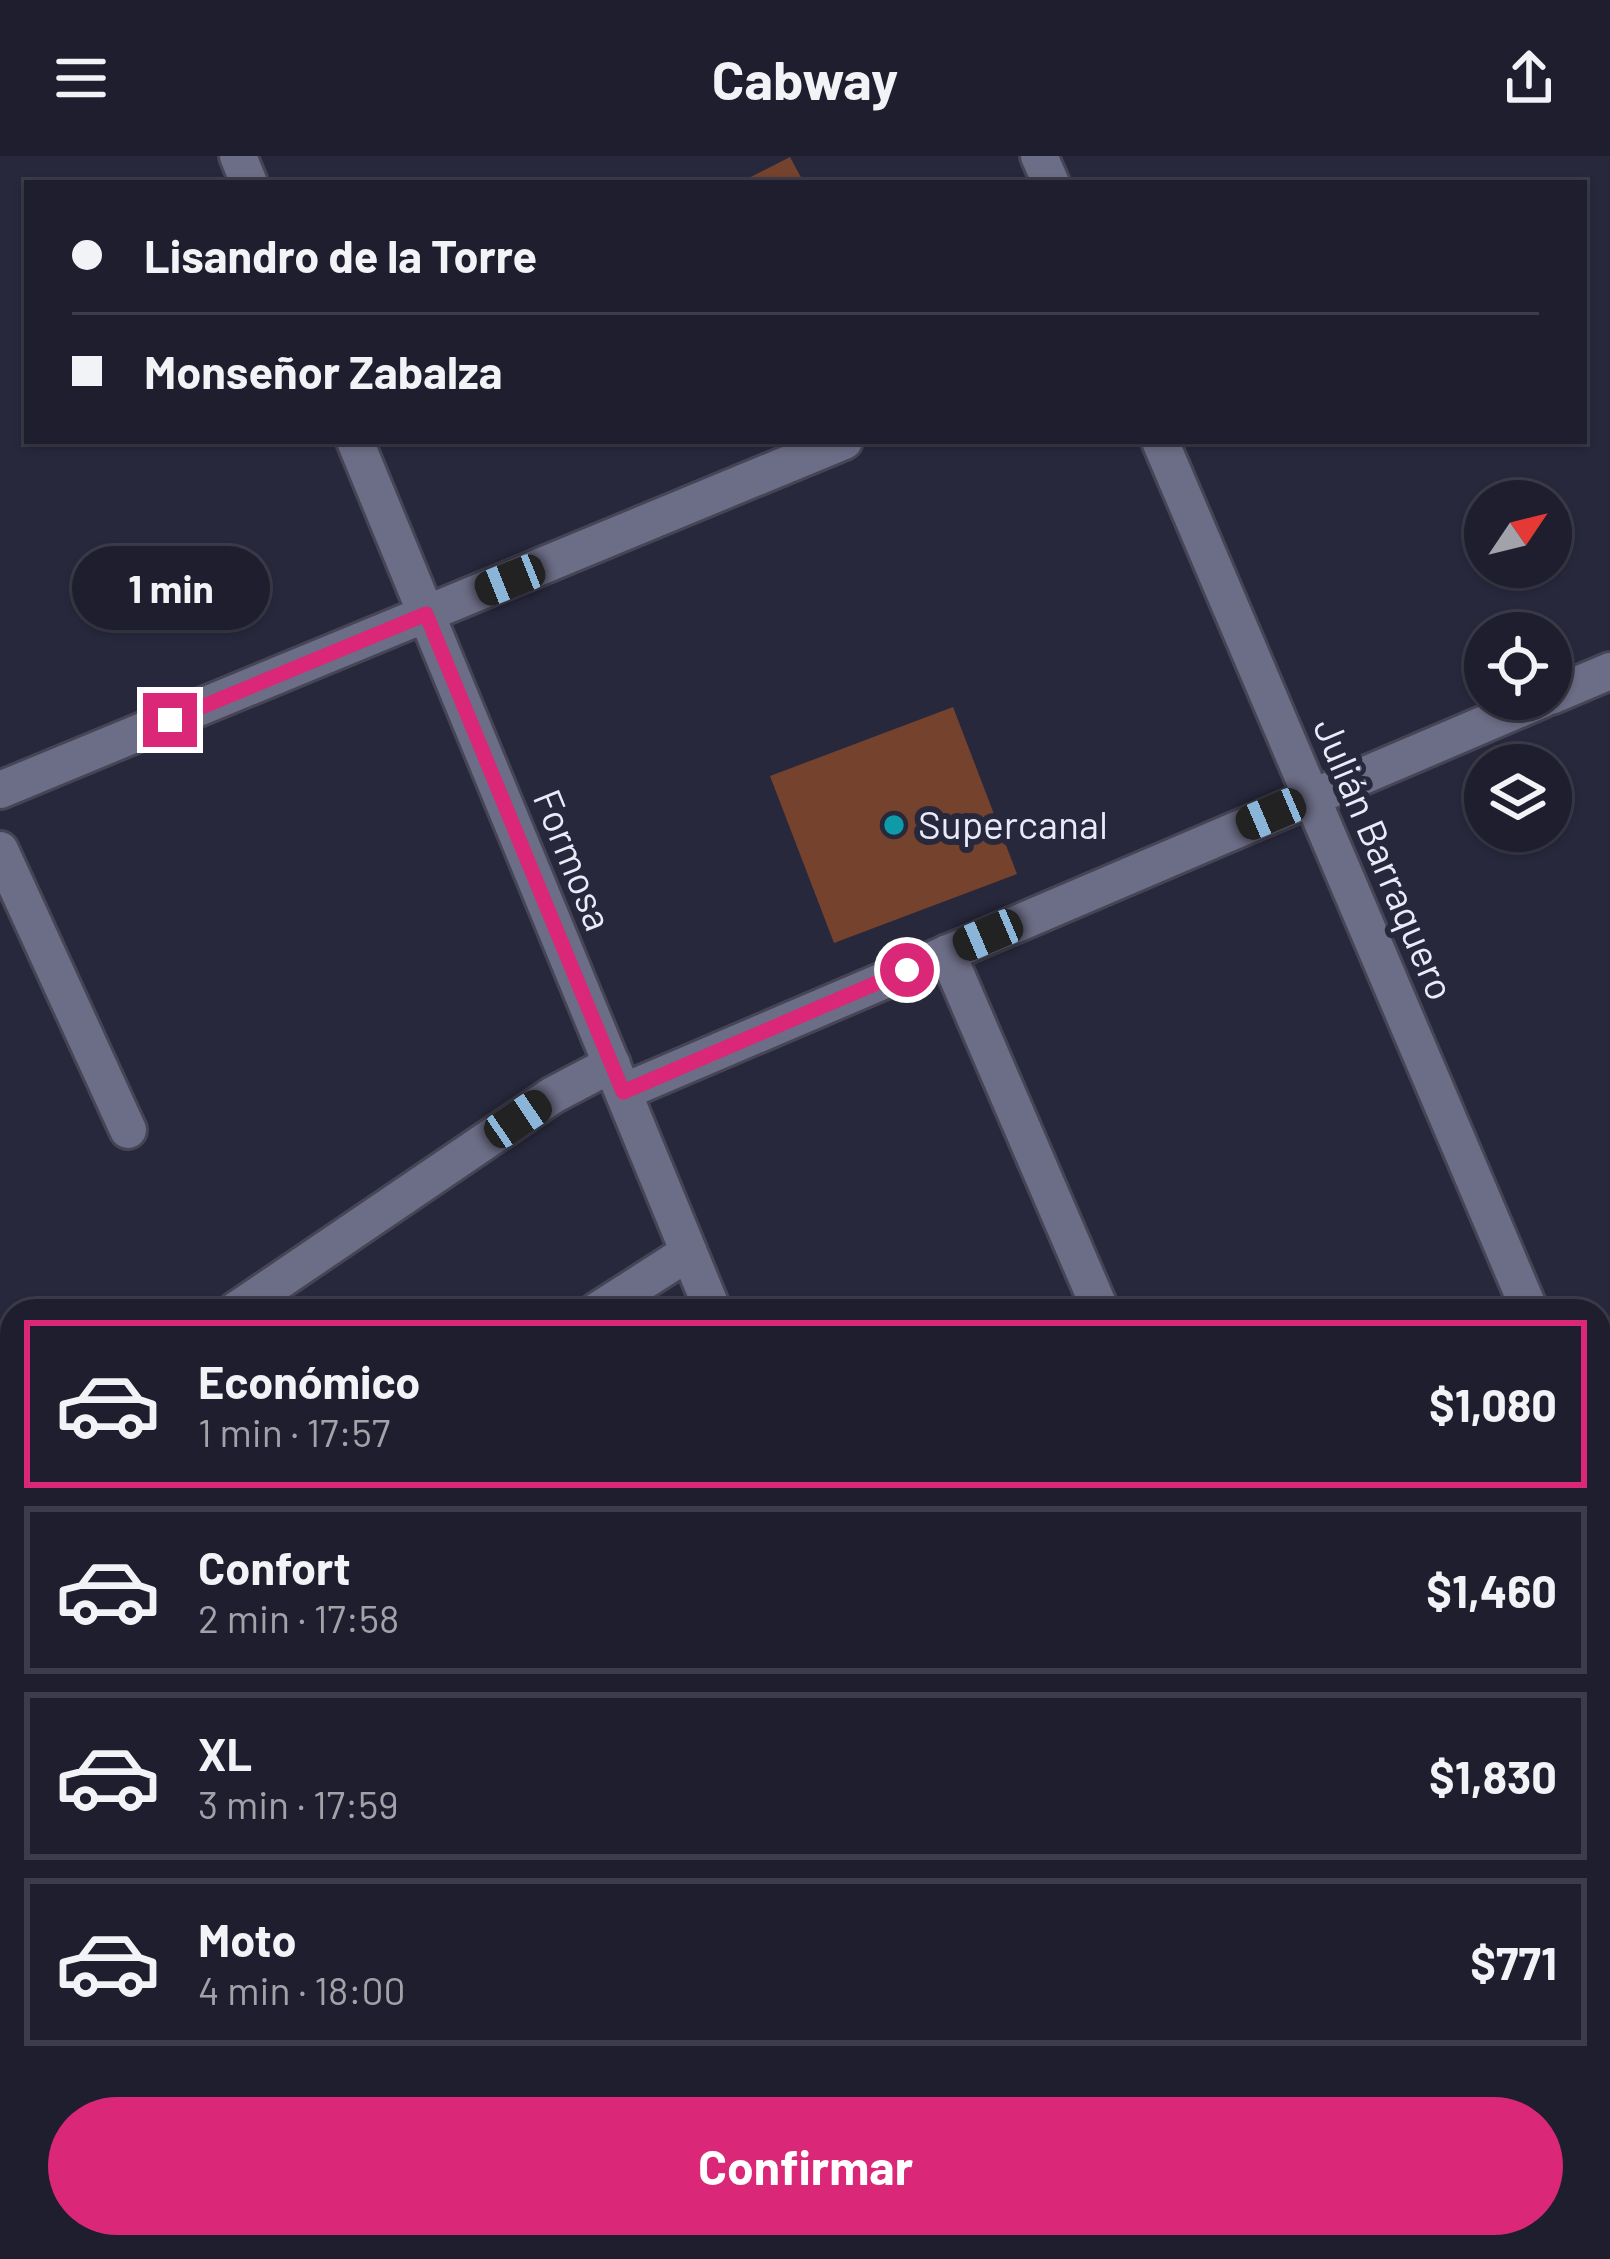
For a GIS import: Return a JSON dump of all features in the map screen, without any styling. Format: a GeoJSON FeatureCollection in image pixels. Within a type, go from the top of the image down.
{"type":"FeatureCollection","features":[{"type":"Feature","properties":{"kind":"street","name":"Formosa"},"geometry":{"type":"LineString","coordinates":[[356,444],[708,1299]]}},
{"type":"Feature","properties":{"kind":"street"},"geometry":{"type":"LineString","coordinates":[[0,790],[837,444]]}},
{"type":"Feature","properties":{"kind":"street","name":"Julián Barraquero"},"geometry":{"type":"LineString","coordinates":[[1161,444],[1525,1299]]}},
{"type":"Feature","properties":{"kind":"street"},"geometry":{"type":"LineString","coordinates":[[1572,687],[1610,671]]}},
{"type":"Feature","properties":{"kind":"street"},"geometry":{"type":"LineString","coordinates":[[253,1299],[553,1095],[617,1078],[947,953],[1493,720]]}},
{"type":"Feature","properties":{"kind":"street"},"geometry":{"type":"LineString","coordinates":[[0,850],[128,1130]]}},
{"type":"Feature","properties":{"kind":"street"},"geometry":{"type":"LineString","coordinates":[[947,953],[1096,1299]]}},
{"type":"Feature","properties":{"kind":"street"},"geometry":{"type":"LineString","coordinates":[[616,1299],[689,1252]]}},
{"type":"Feature","properties":{"kind":"building"},"geometry":{"type":"Polygon","coordinates":[[[790,157],[802,180],[745,180],[790,157]]]}},
{"type":"Feature","properties":{"kind":"building","name":"Supercanal"},"geometry":{"type":"Polygon","coordinates":[[[953,707],[1017,874],[834,943],[770,776],[953,707]]]}},
{"type":"Feature","properties":{"kind":"place","name":"Supercanal"},"geometry":{"type":"Point","coordinates":[894,825]}},
{"type":"Feature","properties":{"kind":"route"},"geometry":{"type":"LineString","coordinates":[[170,720],[426,614],[623,1092],[907,970]]}}]}
